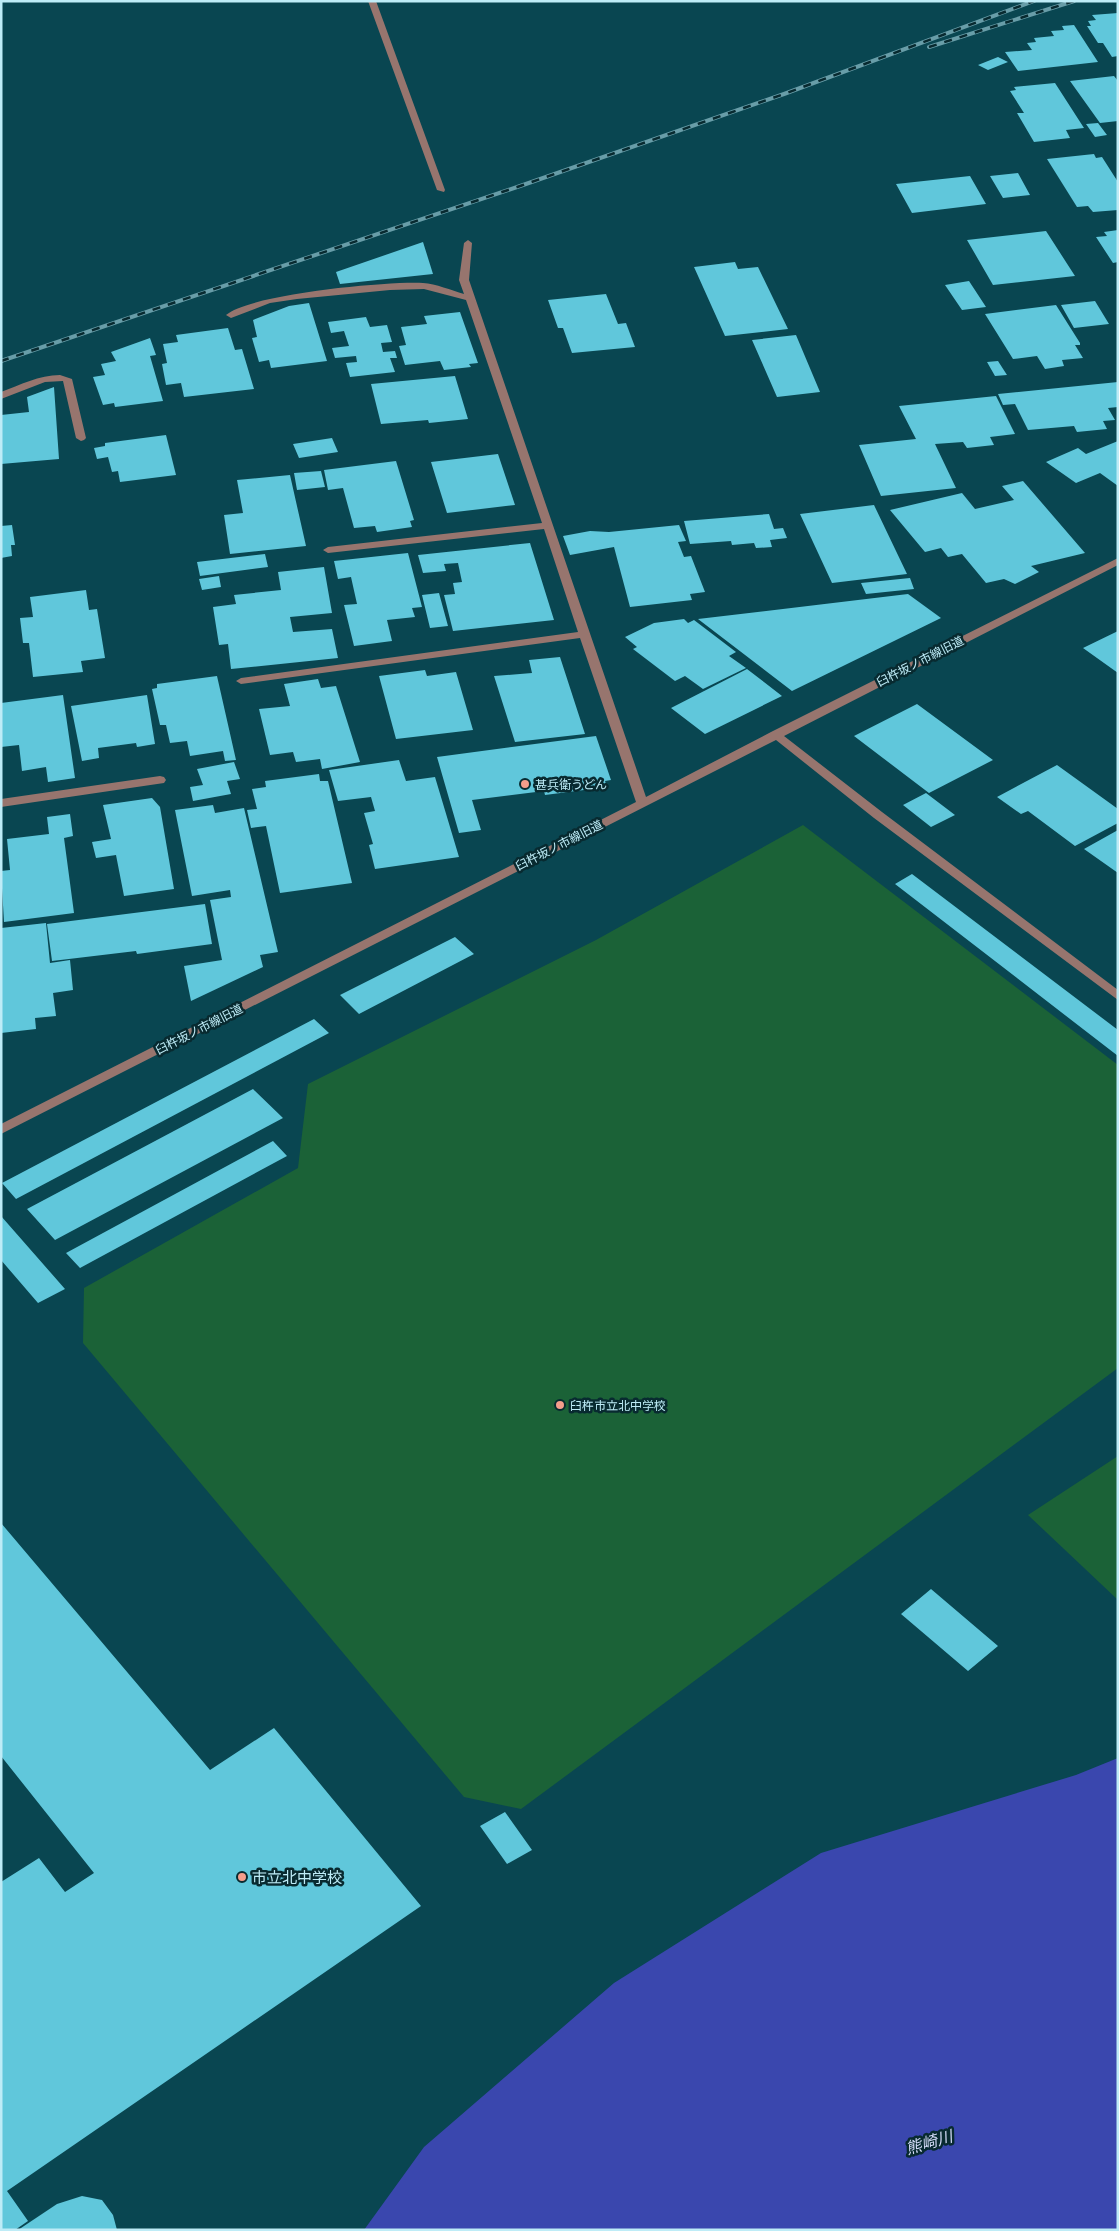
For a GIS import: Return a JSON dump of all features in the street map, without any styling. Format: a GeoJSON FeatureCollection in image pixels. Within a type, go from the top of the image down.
{"type":"FeatureCollection","features":[{"type":"Feature","properties":{"kind":"street"},"geometry":{"type":"LineString","coordinates":[[372,1],[441,190]]}},
{"type":"Feature","properties":{"kind":"street"},"geometry":{"type":"LineString","coordinates":[[468,243],[464,280],[469,298],[642,803]]}},
{"type":"Feature","properties":{"kind":"street"},"geometry":{"type":"LineString","coordinates":[[231,315],[268,301],[296,296],[390,287],[424,286],[469,298]]}},
{"type":"Feature","properties":{"kind":"street"},"geometry":{"type":"LineString","coordinates":[[1,396],[50,377],[60,376],[67,378],[81,438]]}},
{"type":"Feature","properties":{"kind":"street"},"geometry":{"type":"LineString","coordinates":[[328,550],[548,525]]}},
{"type":"Feature","properties":{"kind":"street","name":"臼杵坂ノ市線旧道"},"geometry":{"type":"LineString","coordinates":[[1,1130],[775,734],[1118,561]]}},
{"type":"Feature","properties":{"kind":"street"},"geometry":{"type":"LineString","coordinates":[[242,681],[584,634]]}},
{"type":"Feature","properties":{"kind":"street"},"geometry":{"type":"LineString","coordinates":[[775,734],[870,809],[1118,996]]}},
{"type":"Feature","properties":{"kind":"street"},"geometry":{"type":"LineString","coordinates":[[1,804],[160,780]]}},
{"type":"Feature","properties":{"kind":"green space"},"geometry":{"type":"Polygon","coordinates":[[[803,825],[1118,1065],[1118,1368],[521,1809],[464,1797],[83,1343],[84,1288],[298,1168],[308,1084],[596,940],[803,825]]]}},
{"type":"Feature","properties":{"kind":"green space"},"geometry":{"type":"Polygon","coordinates":[[[1118,1456],[1118,1600],[1028,1515],[1118,1456]]]}},
{"type":"Feature","properties":{"kind":"water","name":"熊崎川"},"geometry":{"type":"Polygon","coordinates":[[[1118,1758],[1118,2230],[364,2230],[424,2147],[614,1983],[821,1853],[1076,1775],[1118,1758]]]}},
{"type":"Feature","properties":{"kind":"building"},"geometry":{"type":"Polygon","coordinates":[[[1118,13],[1118,56],[1112,57],[1103,43],[1098,43],[1087,26],[1091,26],[1088,21],[1096,20],[1092,15],[1118,13]]]}},
{"type":"Feature","properties":{"kind":"building"},"geometry":{"type":"Polygon","coordinates":[[[1074,25],[1098,62],[1018,71],[1005,52],[1032,50],[1027,43],[1036,42],[1034,38],[1054,36],[1051,31],[1064,30],[1062,26],[1074,25]]]}},
{"type":"Feature","properties":{"kind":"building"},"geometry":{"type":"Polygon","coordinates":[[[998,57],[1008,62],[988,70],[978,65],[998,57]]]}},
{"type":"Feature","properties":{"kind":"building"},"geometry":{"type":"Polygon","coordinates":[[[1114,76],[1118,81],[1118,121],[1100,123],[1070,81],[1114,76]]]}},
{"type":"Feature","properties":{"kind":"building"},"geometry":{"type":"Polygon","coordinates":[[[1055,83],[1084,128],[1066,130],[1070,138],[1034,142],[1017,113],[1024,113],[1010,91],[1016,90],[1014,87],[1055,83]]]}},
{"type":"Feature","properties":{"kind":"building"},"geometry":{"type":"Polygon","coordinates":[[[1098,123],[1107,135],[1095,137],[1086,124],[1098,123]]]}},
{"type":"Feature","properties":{"kind":"building"},"geometry":{"type":"Polygon","coordinates":[[[1094,154],[1096,158],[1102,157],[1118,182],[1118,210],[1093,212],[1088,206],[1077,207],[1047,159],[1094,154]]]}},
{"type":"Feature","properties":{"kind":"building"},"geometry":{"type":"Polygon","coordinates":[[[1018,173],[1030,195],[1003,198],[990,176],[1018,173]]]}},
{"type":"Feature","properties":{"kind":"building"},"geometry":{"type":"Polygon","coordinates":[[[970,176],[986,204],[912,213],[896,184],[970,176]]]}},
{"type":"Feature","properties":{"kind":"building"},"geometry":{"type":"Polygon","coordinates":[[[1118,230],[1118,262],[1113,263],[1096,237],[1107,236],[1104,232],[1118,230]]]}},
{"type":"Feature","properties":{"kind":"building"},"geometry":{"type":"Polygon","coordinates":[[[1046,231],[1075,276],[993,285],[967,240],[1046,231]]]}},
{"type":"Feature","properties":{"kind":"building"},"geometry":{"type":"Polygon","coordinates":[[[423,242],[433,274],[340,284],[336,272],[423,242]]]}},
{"type":"Feature","properties":{"kind":"building"},"geometry":{"type":"Polygon","coordinates":[[[735,262],[738,269],[758,267],[788,329],[725,336],[694,267],[735,262]]]}},
{"type":"Feature","properties":{"kind":"building"},"geometry":{"type":"Polygon","coordinates":[[[969,281],[986,307],[962,310],[945,285],[969,281]]]}},
{"type":"Feature","properties":{"kind":"building"},"geometry":{"type":"Polygon","coordinates":[[[606,294],[618,324],[626,323],[635,347],[572,353],[563,328],[558,328],[548,300],[606,294]]]}},
{"type":"Feature","properties":{"kind":"building"},"geometry":{"type":"Polygon","coordinates":[[[1095,301],[1109,324],[1074,328],[1061,305],[1095,301]]]}},
{"type":"Feature","properties":{"kind":"building"},"geometry":{"type":"Polygon","coordinates":[[[309,303],[327,361],[271,368],[269,360],[259,362],[252,338],[257,337],[253,320],[289,306],[309,303]]]}},
{"type":"Feature","properties":{"kind":"building"},"geometry":{"type":"Polygon","coordinates":[[[1056,305],[1080,343],[1080,345],[1075,345],[1083,358],[1062,360],[1064,366],[1045,369],[1037,356],[1013,359],[985,314],[1056,305]]]}},
{"type":"Feature","properties":{"kind":"building"},"geometry":{"type":"Polygon","coordinates":[[[460,312],[478,363],[469,364],[471,367],[444,370],[440,361],[405,365],[399,346],[406,345],[401,327],[427,324],[424,316],[460,312]]]}},
{"type":"Feature","properties":{"kind":"building"},"geometry":{"type":"Polygon","coordinates":[[[366,317],[370,327],[387,325],[392,342],[381,343],[383,352],[395,351],[397,358],[390,358],[395,372],[350,377],[346,363],[357,362],[356,356],[335,358],[332,348],[349,346],[344,331],[331,333],[328,322],[366,317]]]}},
{"type":"Feature","properties":{"kind":"building"},"geometry":{"type":"Polygon","coordinates":[[[228,328],[235,350],[242,349],[254,389],[184,397],[181,383],[166,385],[162,364],[167,363],[163,344],[178,342],[176,335],[228,328]]]}},
{"type":"Feature","properties":{"kind":"building"},"geometry":{"type":"Polygon","coordinates":[[[796,335],[820,392],[777,397],[752,340],[796,335]]]}},
{"type":"Feature","properties":{"kind":"building"},"geometry":{"type":"Polygon","coordinates":[[[150,338],[156,355],[150,356],[163,401],[115,407],[114,403],[103,405],[93,377],[105,375],[101,364],[116,361],[111,352],[150,338]]]}},
{"type":"Feature","properties":{"kind":"building"},"geometry":{"type":"Polygon","coordinates":[[[998,361],[1007,375],[995,376],[987,362],[998,361]]]}},
{"type":"Feature","properties":{"kind":"building"},"geometry":{"type":"Polygon","coordinates":[[[455,376],[468,419],[429,423],[428,420],[381,424],[371,384],[455,376]]]}},
{"type":"Feature","properties":{"kind":"building"},"geometry":{"type":"Polygon","coordinates":[[[1118,382],[1118,407],[1108,408],[1115,420],[1103,421],[1107,429],[1077,432],[1074,426],[1028,430],[1015,404],[1003,405],[998,394],[1118,382]]]}},
{"type":"Feature","properties":{"kind":"building"},"geometry":{"type":"Polygon","coordinates":[[[54,387],[59,459],[1,464],[1,415],[29,412],[27,397],[54,387]]]}},
{"type":"Feature","properties":{"kind":"building"},"geometry":{"type":"Polygon","coordinates":[[[996,396],[1015,434],[990,437],[994,445],[967,448],[963,442],[935,444],[956,488],[881,496],[859,445],[916,439],[899,406],[996,396]]]}},
{"type":"Feature","properties":{"kind":"building"},"geometry":{"type":"Polygon","coordinates":[[[166,435],[176,475],[120,482],[118,471],[112,472],[108,457],[97,459],[94,448],[105,446],[105,443],[166,435]]]}},
{"type":"Feature","properties":{"kind":"building"},"geometry":{"type":"Polygon","coordinates":[[[332,438],[338,452],[299,458],[293,444],[332,438]]]}},
{"type":"Feature","properties":{"kind":"building"},"geometry":{"type":"Polygon","coordinates":[[[1118,441],[1118,486],[1100,473],[1076,483],[1046,462],[1078,448],[1086,454],[1118,441]]]}},
{"type":"Feature","properties":{"kind":"building"},"geometry":{"type":"Polygon","coordinates":[[[498,454],[515,505],[447,513],[431,462],[498,454]]]}},
{"type":"Feature","properties":{"kind":"building"},"geometry":{"type":"Polygon","coordinates":[[[396,461],[414,520],[410,521],[412,527],[377,532],[375,526],[354,528],[343,488],[328,490],[324,470],[396,461]]]}},
{"type":"Feature","properties":{"kind":"building"},"geometry":{"type":"Polygon","coordinates":[[[321,471],[325,487],[297,490],[294,473],[321,471]]]}},
{"type":"Feature","properties":{"kind":"building"},"geometry":{"type":"Polygon","coordinates":[[[290,475],[306,546],[230,554],[224,515],[243,513],[237,480],[290,475]]]}},
{"type":"Feature","properties":{"kind":"building"},"geometry":{"type":"Polygon","coordinates":[[[1023,481],[1085,553],[1031,566],[1039,572],[1015,584],[1004,579],[986,583],[962,554],[948,557],[941,548],[925,552],[890,510],[962,493],[975,509],[1014,500],[1002,486],[1023,481]]]}},
{"type":"Feature","properties":{"kind":"building"},"geometry":{"type":"Polygon","coordinates":[[[874,505],[907,574],[832,583],[800,514],[874,505]]]}},
{"type":"Feature","properties":{"kind":"building"},"geometry":{"type":"Polygon","coordinates":[[[769,514],[774,529],[783,528],[787,538],[770,540],[772,547],[756,548],[754,543],[732,545],[731,541],[690,544],[684,521],[769,514]]]}},
{"type":"Feature","properties":{"kind":"building"},"geometry":{"type":"Polygon","coordinates":[[[12,525],[15,545],[11,545],[12,556],[1,558],[1,526],[12,525]]]}},
{"type":"Feature","properties":{"kind":"building"},"geometry":{"type":"Polygon","coordinates":[[[679,525],[686,541],[678,542],[684,557],[691,556],[705,592],[690,594],[692,600],[630,607],[614,547],[570,555],[563,536],[590,531],[609,532],[679,525]]]}},
{"type":"Feature","properties":{"kind":"building"},"geometry":{"type":"Polygon","coordinates":[[[530,543],[554,620],[453,631],[444,595],[455,594],[453,583],[462,582],[458,563],[444,564],[446,571],[423,573],[418,555],[530,543]]]}},
{"type":"Feature","properties":{"kind":"building"},"geometry":{"type":"Polygon","coordinates":[[[408,553],[422,607],[412,608],[415,617],[387,620],[392,641],[354,646],[344,605],[357,604],[351,577],[338,579],[334,561],[408,553]]]}},
{"type":"Feature","properties":{"kind":"building"},"geometry":{"type":"Polygon","coordinates":[[[265,554],[268,567],[200,576],[197,562],[265,554]]]}},
{"type":"Feature","properties":{"kind":"building"},"geometry":{"type":"Polygon","coordinates":[[[324,567],[332,613],[290,617],[293,632],[332,629],[338,658],[231,669],[228,644],[219,645],[213,607],[236,604],[234,595],[281,590],[278,572],[324,567]]]}},
{"type":"Feature","properties":{"kind":"building"},"geometry":{"type":"Polygon","coordinates":[[[219,576],[221,587],[202,590],[199,579],[219,576]]]}},
{"type":"Feature","properties":{"kind":"building"},"geometry":{"type":"Polygon","coordinates":[[[910,578],[914,589],[866,594],[861,583],[910,578]]]}},
{"type":"Feature","properties":{"kind":"building"},"geometry":{"type":"Polygon","coordinates":[[[86,590],[89,610],[97,609],[105,658],[81,661],[83,672],[33,677],[29,643],[23,643],[20,618],[33,617],[30,597],[86,590]]]}},
{"type":"Feature","properties":{"kind":"building"},"geometry":{"type":"Polygon","coordinates":[[[439,593],[448,626],[430,628],[422,595],[439,593]]]}},
{"type":"Feature","properties":{"kind":"building"},"geometry":{"type":"Polygon","coordinates":[[[908,594],[941,618],[792,691],[698,619],[908,594]]]}},
{"type":"Feature","properties":{"kind":"building"},"geometry":{"type":"Polygon","coordinates":[[[684,619],[688,623],[694,620],[736,652],[729,656],[746,668],[703,689],[685,676],[675,681],[633,649],[637,647],[625,637],[654,623],[684,619]]]}},
{"type":"Feature","properties":{"kind":"building"},"geometry":{"type":"Polygon","coordinates":[[[1118,631],[1118,673],[1083,648],[1118,631]]]}},
{"type":"Feature","properties":{"kind":"building"},"geometry":{"type":"Polygon","coordinates":[[[560,657],[585,734],[515,742],[494,676],[532,673],[529,660],[560,657]]]}},
{"type":"Feature","properties":{"kind":"building"},"geometry":{"type":"Polygon","coordinates":[[[747,669],[782,696],[705,734],[671,708],[747,669]]]}},
{"type":"Feature","properties":{"kind":"building"},"geometry":{"type":"Polygon","coordinates":[[[425,670],[427,676],[456,672],[473,730],[396,739],[379,676],[425,670]]]}},
{"type":"Feature","properties":{"kind":"building"},"geometry":{"type":"Polygon","coordinates":[[[217,676],[236,760],[225,761],[223,751],[190,756],[187,741],[170,743],[166,725],[160,725],[152,689],[157,688],[157,684],[217,676]]]}},
{"type":"Feature","properties":{"kind":"building"},"geometry":{"type":"Polygon","coordinates":[[[318,679],[321,688],[336,686],[360,762],[322,769],[320,759],[296,762],[293,752],[270,755],[259,709],[290,706],[284,684],[318,679]]]}},
{"type":"Feature","properties":{"kind":"building"},"geometry":{"type":"Polygon","coordinates":[[[63,695],[75,778],[48,782],[46,767],[22,771],[19,745],[1,747],[1,703],[63,695]]]}},
{"type":"Feature","properties":{"kind":"building"},"geometry":{"type":"Polygon","coordinates":[[[147,695],[155,744],[137,747],[136,743],[98,748],[99,758],[82,761],[71,706],[147,695]]]}},
{"type":"Feature","properties":{"kind":"building"},"geometry":{"type":"Polygon","coordinates":[[[917,704],[993,760],[929,793],[854,736],[917,704]]]}},
{"type":"Feature","properties":{"kind":"building","name":"甚兵衛うどん"},"geometry":{"type":"Polygon","coordinates":[[[596,736],[611,780],[605,781],[607,787],[545,795],[544,791],[472,800],[481,830],[459,833],[437,757],[596,736]]]}},
{"type":"Feature","properties":{"kind":"building"},"geometry":{"type":"Polygon","coordinates":[[[399,760],[406,781],[435,777],[459,857],[375,869],[369,845],[373,844],[364,813],[375,811],[371,797],[338,801],[329,770],[399,760]]]}},
{"type":"Feature","properties":{"kind":"building"},"geometry":{"type":"Polygon","coordinates":[[[234,762],[240,779],[227,781],[231,794],[193,801],[190,787],[203,785],[197,769],[234,762]]]}},
{"type":"Feature","properties":{"kind":"building"},"geometry":{"type":"Polygon","coordinates":[[[1057,765],[1118,809],[1118,823],[1075,846],[1028,811],[1021,814],[997,797],[1057,765]]]}},
{"type":"Feature","properties":{"kind":"building"},"geometry":{"type":"Polygon","coordinates":[[[319,774],[320,781],[328,781],[352,883],[280,893],[266,826],[251,828],[247,810],[257,809],[252,789],[266,787],[265,781],[319,774]]]}},
{"type":"Feature","properties":{"kind":"building"},"geometry":{"type":"Polygon","coordinates":[[[926,793],[955,815],[931,827],[903,805],[926,793]]]}},
{"type":"Feature","properties":{"kind":"building"},"geometry":{"type":"Polygon","coordinates":[[[152,798],[160,807],[174,889],[124,896],[116,855],[96,858],[92,842],[111,839],[103,805],[152,798]]]}},
{"type":"Feature","properties":{"kind":"building"},"geometry":{"type":"Polygon","coordinates":[[[213,805],[215,813],[244,808],[278,952],[260,955],[263,967],[191,1001],[184,966],[222,960],[210,900],[231,897],[230,890],[192,896],[175,810],[213,805]]]}},
{"type":"Feature","properties":{"kind":"building"},"geometry":{"type":"Polygon","coordinates":[[[70,814],[73,836],[64,838],[74,913],[4,922],[1,871],[10,870],[7,839],[49,834],[47,817],[70,814]]]}},
{"type":"Feature","properties":{"kind":"building"},"geometry":{"type":"Polygon","coordinates":[[[1118,830],[1118,873],[1084,849],[1118,830]]]}},
{"type":"Feature","properties":{"kind":"building"},"geometry":{"type":"Polygon","coordinates":[[[912,874],[1118,1030],[1118,1056],[895,884],[912,874]]]}},
{"type":"Feature","properties":{"kind":"building"},"geometry":{"type":"Polygon","coordinates":[[[205,904],[212,944],[137,954],[136,951],[52,961],[47,924],[205,904]]]}},
{"type":"Feature","properties":{"kind":"building"},"geometry":{"type":"Polygon","coordinates":[[[46,923],[50,963],[70,960],[73,990],[53,993],[56,1016],[35,1018],[36,1029],[1,1033],[1,928],[46,923]]]}},
{"type":"Feature","properties":{"kind":"building"},"geometry":{"type":"Polygon","coordinates":[[[455,937],[474,954],[359,1014],[340,995],[455,937]]]}},
{"type":"Feature","properties":{"kind":"building"},"geometry":{"type":"Polygon","coordinates":[[[314,1019],[329,1033],[16,1199],[2,1183],[314,1019]]]}},
{"type":"Feature","properties":{"kind":"building"},"geometry":{"type":"Polygon","coordinates":[[[253,1089],[283,1118],[55,1240],[27,1209],[253,1089]]]}},
{"type":"Feature","properties":{"kind":"building"},"geometry":{"type":"Polygon","coordinates":[[[273,1141],[287,1156],[80,1268],[66,1253],[273,1141]]]}},
{"type":"Feature","properties":{"kind":"building"},"geometry":{"type":"Polygon","coordinates":[[[1,1216],[65,1289],[38,1303],[1,1260],[1,1216]]]}},
{"type":"Feature","properties":{"kind":"building","name":"市立北中学校"},"geometry":{"type":"Polygon","coordinates":[[[1,1523],[210,1770],[274,1728],[421,1906],[7,2191],[28,2221],[15,2230],[1,2230],[1,1882],[39,1858],[65,1892],[94,1873],[1,1756],[1,1523]]]}},
{"type":"Feature","properties":{"kind":"building"},"geometry":{"type":"Polygon","coordinates":[[[931,1589],[998,1646],[968,1671],[901,1614],[931,1589]]]}},
{"type":"Feature","properties":{"kind":"building"},"geometry":{"type":"Polygon","coordinates":[[[505,1812],[532,1850],[507,1864],[480,1826],[505,1812]]]}},
{"type":"Feature","properties":{"kind":"building"},"geometry":{"type":"Polygon","coordinates":[[[82,2196],[102,2200],[113,2215],[117,2230],[18,2230],[57,2204],[82,2196]]]}},
{"type":"Feature","properties":{"kind":"railway"},"geometry":{"type":"LineString","coordinates":[[1,361],[523,185],[784,94],[1034,1]]}},
{"type":"Feature","properties":{"kind":"railway"},"geometry":{"type":"LineString","coordinates":[[929,47],[1074,1]]}},
{"type":"Feature","properties":{"kind":"place","name":"甚兵衛うどん"},"geometry":{"type":"Point","coordinates":[525,784]}},
{"type":"Feature","properties":{"kind":"place","name":"臼杵市立北中学校"},"geometry":{"type":"Point","coordinates":[560,1405]}},
{"type":"Feature","properties":{"kind":"place","name":"市立北中学校"},"geometry":{"type":"Point","coordinates":[242,1877]}}]}
